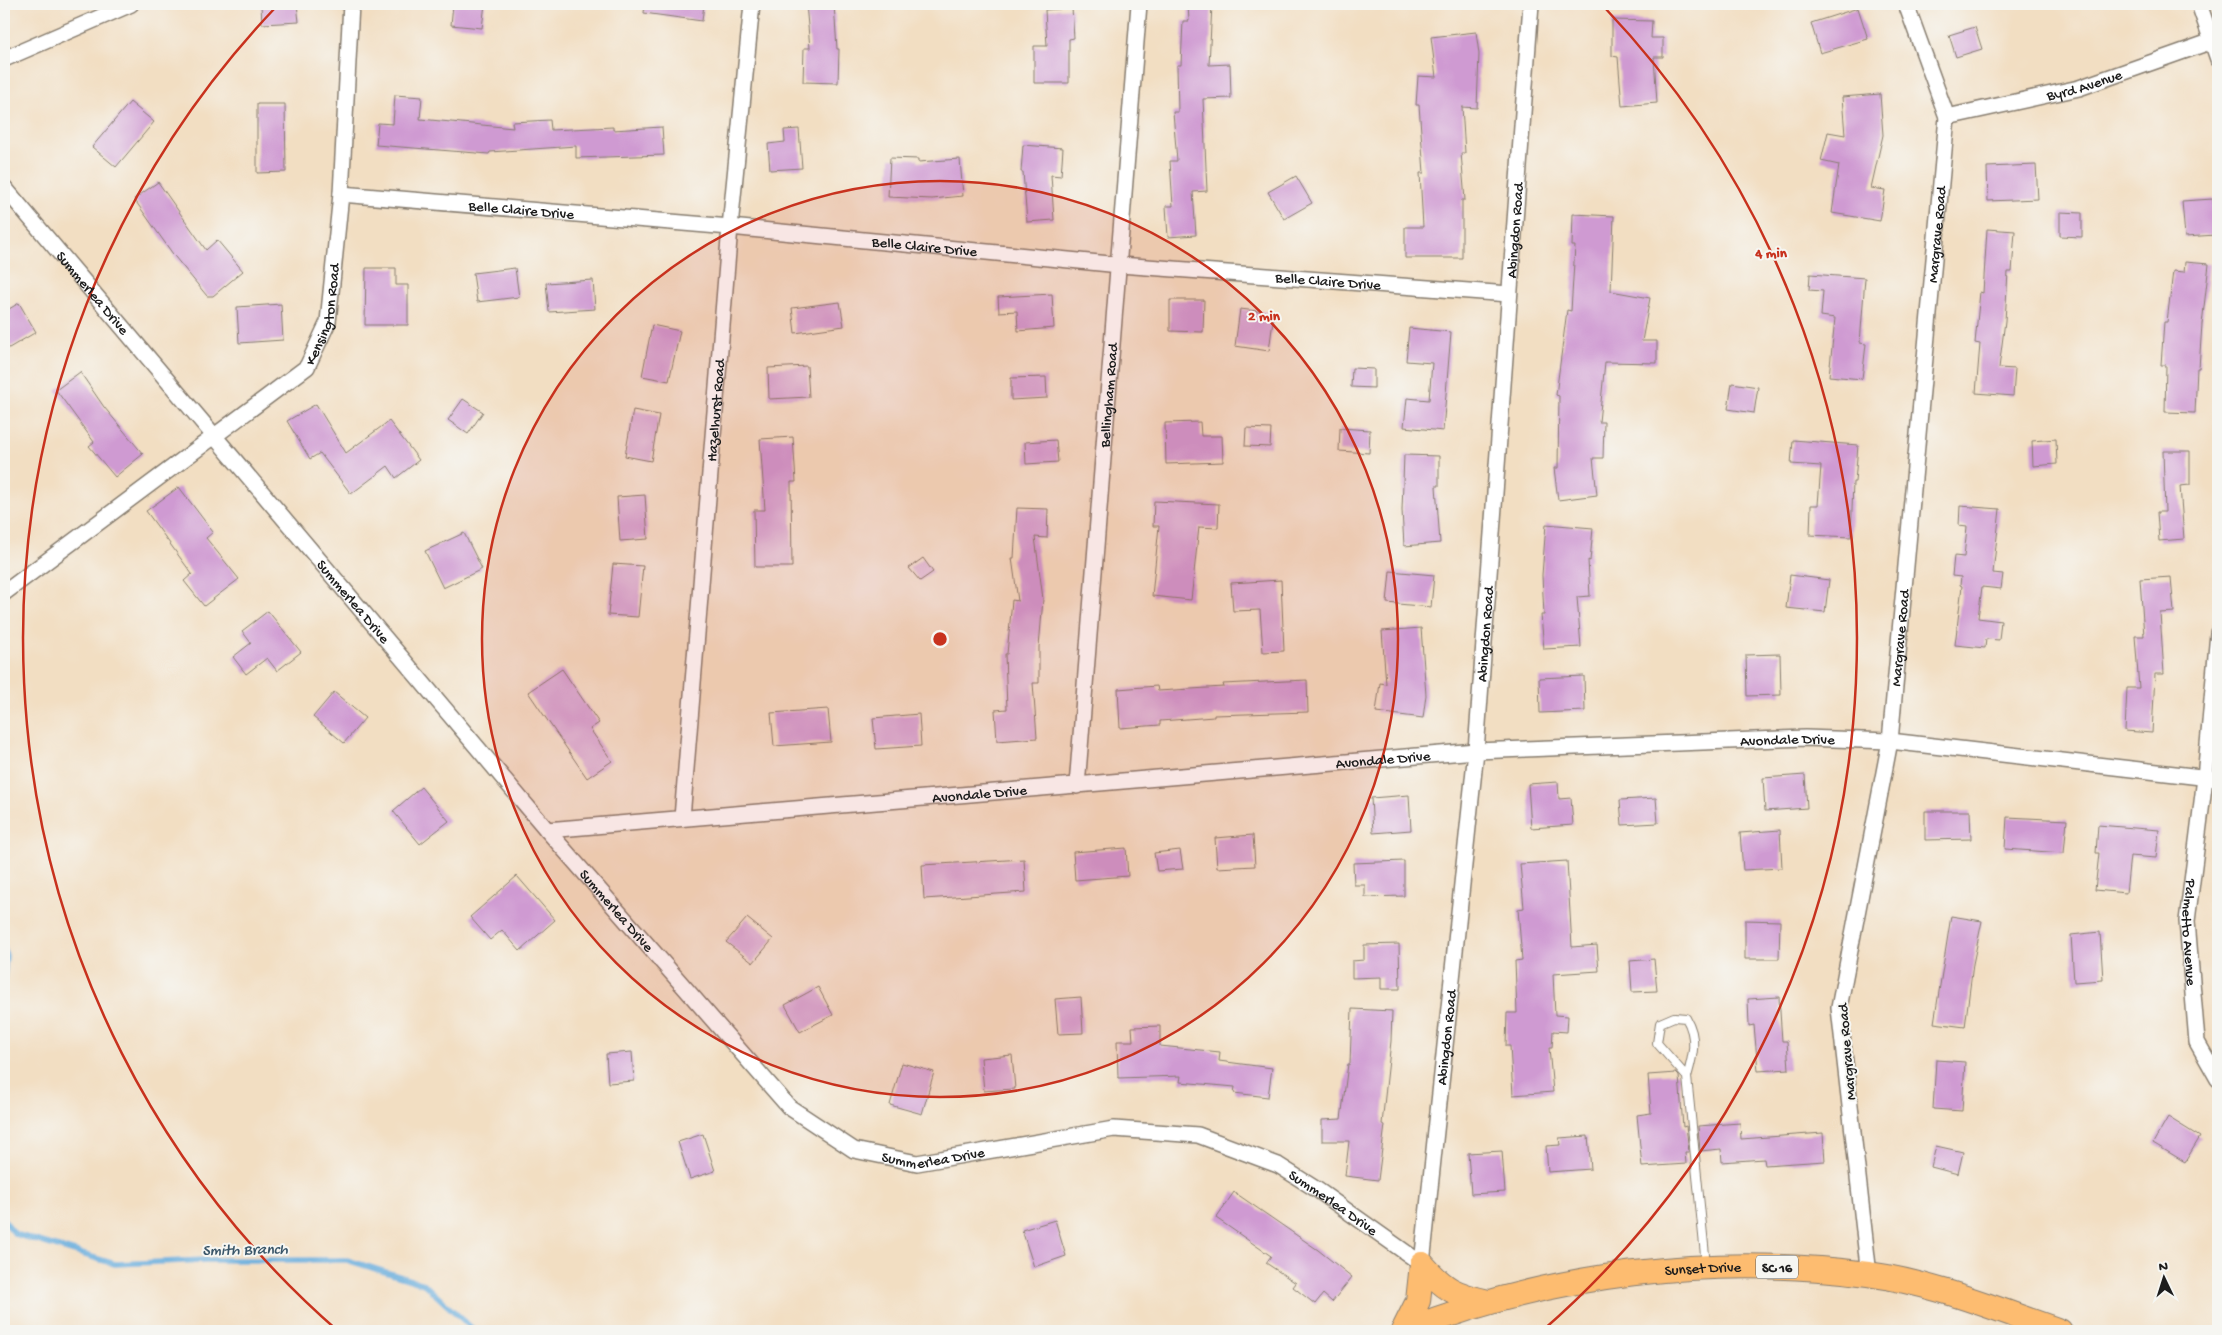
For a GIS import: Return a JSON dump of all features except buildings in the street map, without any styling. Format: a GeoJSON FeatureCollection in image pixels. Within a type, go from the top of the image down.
{"type":"FeatureCollection","features":[{"type":"Feature","properties":{"kind":"main road"},"geometry":{"type":"LineString","coordinates":[[1422,1264],[1438,1282],[1457,1295],[1488,1302]]}},
{"type":"Feature","properties":{"kind":"main road"},"geometry":{"type":"LineString","coordinates":[[1404,1331],[1418,1301],[1422,1264]]}},
{"type":"Feature","properties":{"kind":"main road","name":"Sunset Drive"},"geometry":{"type":"LineString","coordinates":[[1404,1331],[1488,1302],[1572,1283],[1652,1270],[1706,1266],[1766,1266],[1869,1274],[1922,1286],[2060,1331]]}},
{"type":"Feature","properties":{"kind":"street"},"geometry":{"type":"LineString","coordinates":[[4,59],[131,4]]}},
{"type":"Feature","properties":{"kind":"street","name":"Kensington Road"},"geometry":{"type":"LineString","coordinates":[[4,593],[307,367],[328,322],[341,194],[351,4]]}},
{"type":"Feature","properties":{"kind":"street","name":"Hazelhurst Road"},"geometry":{"type":"LineString","coordinates":[[682,818],[730,227],[752,4]]}},
{"type":"Feature","properties":{"kind":"street","name":"Bellingham Road"},"geometry":{"type":"LineString","coordinates":[[1077,786],[1140,4]]}},
{"type":"Feature","properties":{"kind":"street","name":"Abingdon Road"},"geometry":{"type":"LineString","coordinates":[[1422,1264],[1476,750],[1531,4]]}},
{"type":"Feature","properties":{"kind":"street","name":"Margrave Road"},"geometry":{"type":"LineString","coordinates":[[1869,1274],[1840,1008],[1890,741],[1947,117],[1906,4]]}},
{"type":"Feature","properties":{"kind":"street"},"geometry":{"type":"LineString","coordinates":[[2199,4],[2215,40],[2218,59]]}},
{"type":"Feature","properties":{"kind":"street","name":"Byrd Avenue"},"geometry":{"type":"LineString","coordinates":[[1947,117],[2079,88],[2215,40]]}},
{"type":"Feature","properties":{"kind":"street","name":"Summerlea Drive"},"geometry":{"type":"LineString","coordinates":[[4,187],[547,830],[789,1107],[854,1150],[917,1163],[1114,1129],[1198,1135],[1278,1165],[1319,1191],[1422,1264]]}},
{"type":"Feature","properties":{"kind":"street","name":"Belle Claire Drive"},"geometry":{"type":"LineString","coordinates":[[341,194],[730,227],[1120,264],[1509,294]]}},
{"type":"Feature","properties":{"kind":"street","name":"Palmetto Avenue"},"geometry":{"type":"LineString","coordinates":[[2218,633],[2212,778],[2187,921],[2197,1042],[2218,1079]]}},
{"type":"Feature","properties":{"kind":"street","name":"Avondale Drive"},"geometry":{"type":"LineString","coordinates":[[547,830],[1077,786],[1476,750],[1806,738],[1890,741],[2212,778]]}},
{"type":"Feature","properties":{"kind":"lane"},"geometry":{"type":"LineString","coordinates":[[1687,1077],[1657,1043],[1660,1023],[1674,1017],[1686,1018],[1691,1026],[1695,1048],[1687,1077],[1698,1208],[1706,1266]]}},
{"type":"Feature","properties":{"kind":"waterway","name":"Smith Branch"},"geometry":{"type":"LineString","coordinates":[[4,948],[6,956],[4,977]]}},
{"type":"Feature","properties":{"kind":"waterway","name":"Smith Branch"},"geometry":{"type":"LineString","coordinates":[[4,1220],[15,1234],[115,1264],[207,1260],[347,1260],[424,1284],[475,1331]]}}]}
